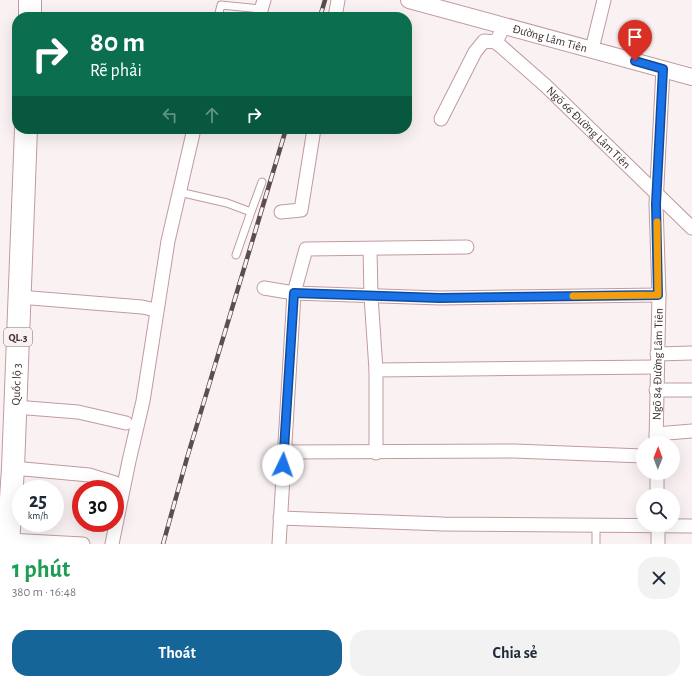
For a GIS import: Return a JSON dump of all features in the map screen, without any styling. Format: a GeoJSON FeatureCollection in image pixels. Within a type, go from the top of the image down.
{"type":"FeatureCollection","features":[{"type":"Feature","properties":{"kind":"highway"},"geometry":{"type":"LineString","coordinates":[[30,0],[30,12]]}},
{"type":"Feature","properties":{"kind":"highway","name":"Quốc lộ 3"},"geometry":{"type":"LineString","coordinates":[[6,535],[13,468],[26,134]]}},
{"type":"Feature","properties":{"kind":"street"},"geometry":{"type":"LineString","coordinates":[[336,12],[338,0]]}},
{"type":"Feature","properties":{"kind":"street","name":"Đường Lâm Tiên"},"geometry":{"type":"LineString","coordinates":[[409,0],[692,77]]}},
{"type":"Feature","properties":{"kind":"street"},"geometry":{"type":"LineString","coordinates":[[592,49],[604,0]]}},
{"type":"Feature","properties":{"kind":"street"},"geometry":{"type":"LineString","coordinates":[[441,119],[475,52],[484,41],[496,42],[504,26]]}},
{"type":"Feature","properties":{"kind":"street","name":"Ngõ 66 Đường Lâm Tiên"},"geometry":{"type":"LineString","coordinates":[[496,42],[546,86],[692,228]]}},
{"type":"Feature","properties":{"kind":"street","name":"Ngõ 84 Đường Lâm Tiên"},"geometry":{"type":"LineString","coordinates":[[656,436],[658,295],[657,193],[663,69]]}},
{"type":"Feature","properties":{"kind":"street"},"geometry":{"type":"LineString","coordinates":[[112,544],[143,401],[156,310],[179,192],[193,134]]}},
{"type":"Feature","properties":{"kind":"street"},"geometry":{"type":"LineString","coordinates":[[281,212],[301,210],[313,134]]}},
{"type":"Feature","properties":{"kind":"street"},"geometry":{"type":"LineString","coordinates":[[279,544],[294,293],[306,249],[467,248]]}},
{"type":"Feature","properties":{"kind":"street"},"geometry":{"type":"LineString","coordinates":[[370,249],[371,296],[376,370],[376,452]]}},
{"type":"Feature","properties":{"kind":"street"},"geometry":{"type":"LineString","coordinates":[[264,288],[294,293],[440,298],[658,295]]}},
{"type":"Feature","properties":{"kind":"street"},"geometry":{"type":"LineString","coordinates":[[19,297],[142,307],[156,310]]}},
{"type":"Feature","properties":{"kind":"street"},"geometry":{"type":"LineString","coordinates":[[376,370],[657,360],[692,353]]}},
{"type":"Feature","properties":{"kind":"street"},"geometry":{"type":"LineString","coordinates":[[656,390],[692,390]]}},
{"type":"Feature","properties":{"kind":"street"},"geometry":{"type":"LineString","coordinates":[[15,408],[78,412],[126,423]]}},
{"type":"Feature","properties":{"kind":"street"},"geometry":{"type":"LineString","coordinates":[[666,436],[692,431]]}},
{"type":"Feature","properties":{"kind":"street"},"geometry":{"type":"LineString","coordinates":[[284,452],[514,452],[636,456]]}},
{"type":"Feature","properties":{"kind":"street"},"geometry":{"type":"LineString","coordinates":[[13,468],[89,475],[105,480]]}},
{"type":"Feature","properties":{"kind":"street"},"geometry":{"type":"LineString","coordinates":[[280,518],[443,524],[636,525]]}},
{"type":"Feature","properties":{"kind":"street"},"geometry":{"type":"LineString","coordinates":[[680,526],[692,526]]}},
{"type":"Feature","properties":{"kind":"street"},"geometry":{"type":"LineString","coordinates":[[658,532],[658,544]]}},
{"type":"Feature","properties":{"kind":"street"},"geometry":{"type":"LineString","coordinates":[[6,535],[83,544]]}},
{"type":"Feature","properties":{"kind":"lane"},"geometry":{"type":"LineString","coordinates":[[219,12],[221,4],[261,9]]}},
{"type":"Feature","properties":{"kind":"lane"},"geometry":{"type":"LineString","coordinates":[[236,255],[262,182]]}},
{"type":"Feature","properties":{"kind":"lane"},"geometry":{"type":"LineString","coordinates":[[179,192],[227,203],[251,212]]}},
{"type":"Feature","properties":{"kind":"lane"},"geometry":{"type":"LineString","coordinates":[[596,526],[596,544]]}},
{"type":"Feature","properties":{"kind":"railway"},"geometry":{"type":"LineString","coordinates":[[321,12],[325,0]]}},
{"type":"Feature","properties":{"kind":"railway"},"geometry":{"type":"LineString","coordinates":[[163,544],[187,458],[284,134]]}},
{"type":"Feature","properties":{"kind":"slow traffic"},"geometry":{"type":"LineString","coordinates":[[573,296],[658,295],[657,222]]}},
{"type":"Feature","properties":{"kind":"route"},"geometry":{"type":"LineString","coordinates":[[283,465],[294,293],[440,298],[658,295],[656,204],[663,69],[635,61]]}}]}
